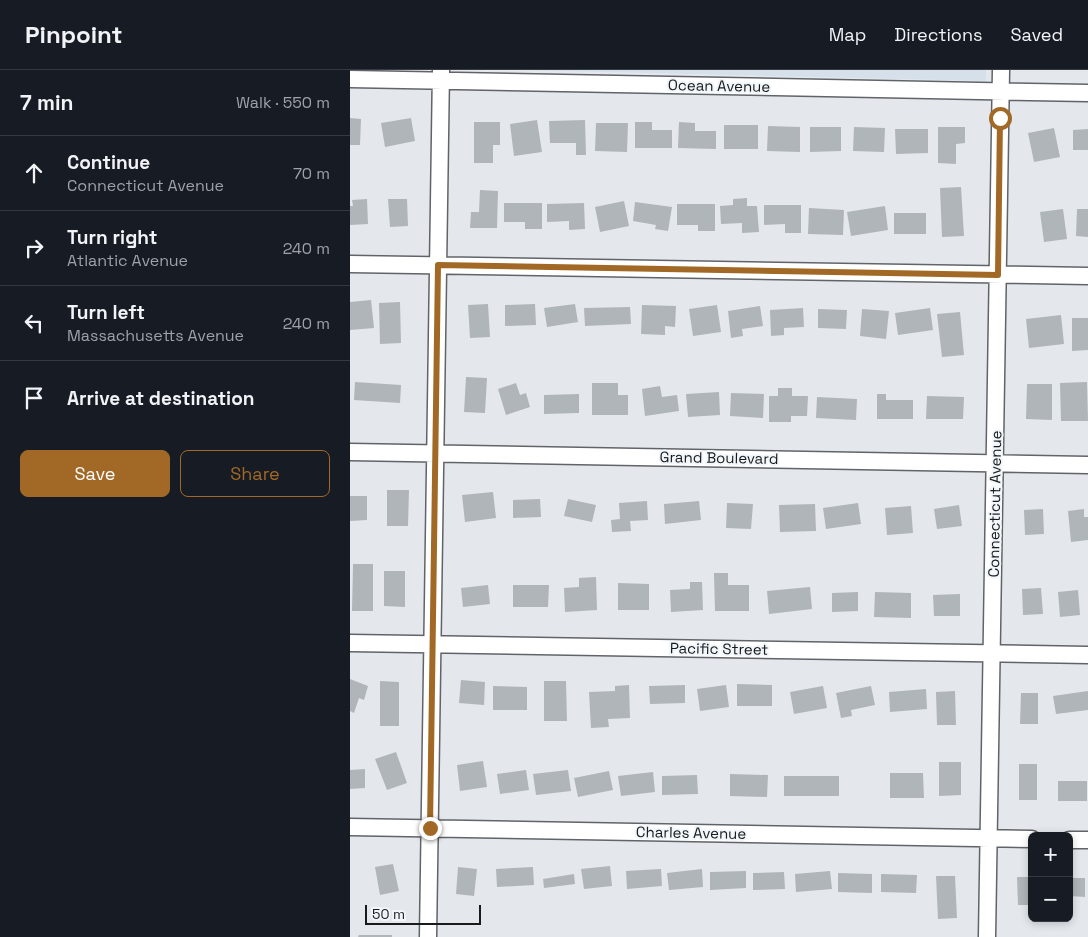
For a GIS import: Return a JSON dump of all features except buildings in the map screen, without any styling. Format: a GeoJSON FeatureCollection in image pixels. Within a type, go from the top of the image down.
{"type":"FeatureCollection","features":[{"type":"Feature","properties":{"kind":"street","name":"Connecticut Avenue"},"geometry":{"type":"LineString","coordinates":[[987,937],[1001,70]]}},
{"type":"Feature","properties":{"kind":"street","name":"Ocean Avenue"},"geometry":{"type":"LineString","coordinates":[[350,80],[441,76],[1088,92]]}},
{"type":"Feature","properties":{"kind":"street"},"geometry":{"type":"LineString","coordinates":[[428,937],[441,76]]}},
{"type":"Feature","properties":{"kind":"street"},"geometry":{"type":"LineString","coordinates":[[350,264],[1088,276]]}},
{"type":"Feature","properties":{"kind":"street","name":"Grand Boulevard"},"geometry":{"type":"LineString","coordinates":[[350,452],[1088,465]]}},
{"type":"Feature","properties":{"kind":"street","name":"Pacific Street"},"geometry":{"type":"LineString","coordinates":[[350,643],[1088,655]]}},
{"type":"Feature","properties":{"kind":"street","name":"Charles Avenue"},"geometry":{"type":"LineString","coordinates":[[350,827],[1028,839]]}},
{"type":"Feature","properties":{"kind":"street"},"geometry":{"type":"LineString","coordinates":[[1073,840],[1088,840]]}},
{"type":"Feature","properties":{"kind":"shaded area"},"geometry":{"type":"Polygon","coordinates":[[[521,70],[986,70],[986,81],[521,70]]]}},
{"type":"Feature","properties":{"kind":"route"},"geometry":{"type":"LineString","coordinates":[[430,828],[438,265],[998,275],[1000,118]]}}]}
